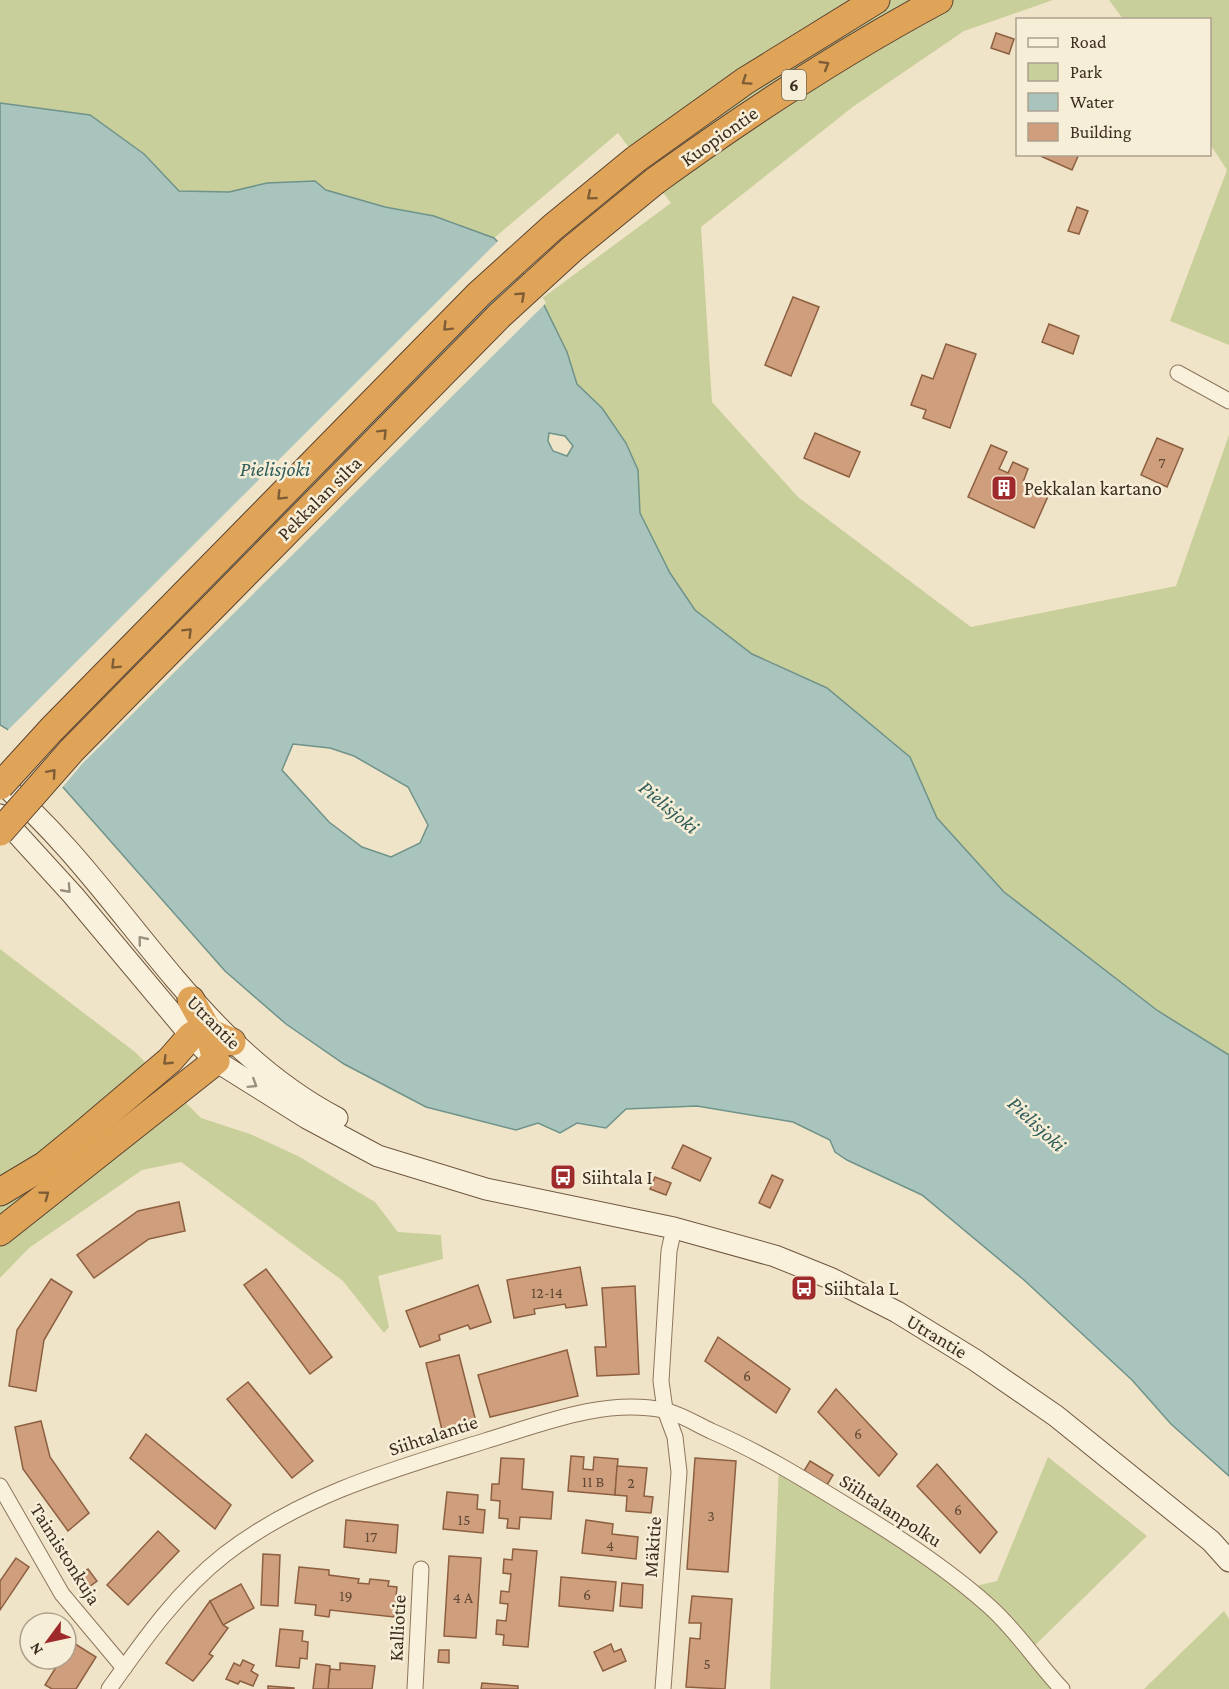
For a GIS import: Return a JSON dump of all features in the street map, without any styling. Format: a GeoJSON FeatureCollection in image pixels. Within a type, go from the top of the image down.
{"type":"FeatureCollection","features":[{"type":"Feature","properties":{"kind":"highway","name":"Kuopiontie"},"geometry":{"type":"LineString","coordinates":[[636,159],[764,69],[876,0]]}},
{"type":"Feature","properties":{"kind":"highway","name":"Kuopiontie"},"geometry":{"type":"LineString","coordinates":[[655,181],[808,75],[939,0]]}},
{"type":"Feature","properties":{"kind":"highway","name":"Pekkalan silta"},"geometry":{"type":"LineString","coordinates":[[0,784],[479,294],[553,227],[636,159]]}},
{"type":"Feature","properties":{"kind":"highway","name":"Pekkalan silta"},"geometry":{"type":"LineString","coordinates":[[0,832],[72,750],[500,315],[572,249],[655,181]]}},
{"type":"Feature","properties":{"kind":"highway"},"geometry":{"type":"LineString","coordinates":[[191,1000],[212,1043]]}},
{"type":"Feature","properties":{"kind":"highway"},"geometry":{"type":"LineString","coordinates":[[0,1192],[45,1165],[170,1060],[212,1043]]}},
{"type":"Feature","properties":{"kind":"highway"},"geometry":{"type":"LineString","coordinates":[[0,1232],[212,1043]]}},
{"type":"Feature","properties":{"kind":"main road","name":"Utrantie"},"geometry":{"type":"LineString","coordinates":[[0,784],[18,797],[92,879],[191,1000]]}},
{"type":"Feature","properties":{"kind":"main road","name":"Utrantie"},"geometry":{"type":"LineString","coordinates":[[0,815],[212,1043],[306,1118],[378,1156],[486,1189],[674,1228],[776,1256],[832,1279],[897,1312],[975,1359],[1056,1416],[1210,1541],[1229,1561]]}},
{"type":"Feature","properties":{"kind":"street"},"geometry":{"type":"LineString","coordinates":[[1178,373],[1229,401]]}},
{"type":"Feature","properties":{"kind":"street"},"geometry":{"type":"LineString","coordinates":[[665,1410],[662,1381],[669,1251],[674,1228]]}},
{"type":"Feature","properties":{"kind":"street","name":"Siihtalantie"},"geometry":{"type":"LineString","coordinates":[[109,1689],[161,1617],[191,1585],[225,1554],[282,1517],[340,1488],[557,1419],[590,1411],[628,1408],[665,1410]]}},
{"type":"Feature","properties":{"kind":"street","name":"Mäkitie"},"geometry":{"type":"LineString","coordinates":[[663,1689],[679,1472],[675,1437],[665,1410]]}},
{"type":"Feature","properties":{"kind":"street","name":"Siihtalanpolku"},"geometry":{"type":"LineString","coordinates":[[665,1410],[779,1464],[899,1537],[993,1609],[1062,1689]]}},
{"type":"Feature","properties":{"kind":"street","name":"Taimistonkuja"},"geometry":{"type":"LineString","coordinates":[[0,1486],[62,1594],[124,1668]]}},
{"type":"Feature","properties":{"kind":"street","name":"Kalliotie"},"geometry":{"type":"LineString","coordinates":[[415,1689],[421,1569]]}},
{"type":"Feature","properties":{"kind":"green space"},"geometry":{"type":"Polygon","coordinates":[[[0,0],[1053,0],[964,31],[854,106],[701,227],[712,402],[798,497],[971,627],[1176,586],[1229,435],[1229,1056],[1158,1011],[1004,892],[937,818],[910,756],[827,688],[752,654],[695,610],[670,573],[640,513],[638,470],[626,443],[602,408],[577,384],[567,352],[541,299],[671,203],[618,133],[494,238],[441,218],[356,201],[341,196],[315,181],[267,183],[229,192],[179,191],[144,154],[90,115],[0,103],[0,0]]]}},
{"type":"Feature","properties":{"kind":"green space"},"geometry":{"type":"Polygon","coordinates":[[[1109,0],[1229,0],[1229,345],[1170,321],[1227,170],[1211,146],[1211,18],[1122,18],[1109,0]]]}},
{"type":"Feature","properties":{"kind":"green space"},"geometry":{"type":"Polygon","coordinates":[[[0,949],[135,1052],[201,1118],[250,1134],[298,1156],[375,1202],[398,1232],[441,1235],[443,1259],[378,1276],[389,1327],[384,1333],[343,1281],[181,1162],[142,1170],[29,1248],[0,1278],[0,949]]]}},
{"type":"Feature","properties":{"kind":"green space"},"geometry":{"type":"Polygon","coordinates":[[[1048,1457],[1147,1536],[1026,1654],[1061,1689],[770,1689],[779,1464],[967,1588],[997,1581],[1048,1457]]]}},
{"type":"Feature","properties":{"kind":"green space"},"geometry":{"type":"Polygon","coordinates":[[[1224,1611],[1229,1619],[1229,1689],[1144,1689],[1224,1611]]]}},
{"type":"Feature","properties":{"kind":"water","name":"Pielisjoki"},"geometry":{"type":"Polygon","coordinates":[[[0,103],[90,115],[144,154],[179,191],[229,192],[267,183],[315,181],[326,190],[385,207],[434,216],[494,238],[514,259],[541,299],[567,352],[577,384],[602,408],[626,443],[638,470],[640,513],[670,573],[695,610],[752,654],[827,688],[910,757],[937,818],[1004,892],[1158,1011],[1229,1055],[1229,1476],[1171,1424],[1132,1380],[1024,1280],[922,1195],[847,1160],[835,1152],[830,1140],[793,1122],[697,1106],[626,1109],[606,1128],[577,1123],[560,1133],[538,1123],[516,1130],[426,1107],[344,1064],[286,1024],[225,971],[54,777],[7,729],[0,725],[0,103]],[[549,433],[548,441],[553,451],[567,456],[573,446],[565,436],[549,433]],[[293,744],[282,770],[329,822],[362,847],[391,857],[420,843],[428,825],[408,787],[354,756],[330,748],[293,744]]]}},
{"type":"Feature","properties":{"kind":"pier"},"geometry":{"type":"Polygon","coordinates":[[[500,239],[516,257],[508,284],[34,761],[6,732],[500,239]]]}},
{"type":"Feature","properties":{"kind":"pier"},"geometry":{"type":"Polygon","coordinates":[[[528,274],[546,303],[82,764],[61,789],[38,765],[58,742],[528,274]]]}},
{"type":"Feature","properties":{"kind":"building"},"geometry":{"type":"Polygon","coordinates":[[[996,33],[1014,39],[1009,54],[991,48],[996,33]]]}},
{"type":"Feature","properties":{"kind":"building"},"geometry":{"type":"Polygon","coordinates":[[[1040,156],[1078,156],[1072,170],[1040,156]]]}},
{"type":"Feature","properties":{"kind":"building"},"geometry":{"type":"Polygon","coordinates":[[[1077,207],[1088,211],[1079,234],[1068,231],[1077,207]]]}},
{"type":"Feature","properties":{"kind":"building"},"geometry":{"type":"Polygon","coordinates":[[[793,297],[819,307],[791,376],[765,365],[793,297]]]}},
{"type":"Feature","properties":{"kind":"building"},"geometry":{"type":"Polygon","coordinates":[[[1049,324],[1079,336],[1073,354],[1042,342],[1049,324]]]}},
{"type":"Feature","properties":{"kind":"building"},"geometry":{"type":"Polygon","coordinates":[[[946,344],[976,354],[950,428],[923,418],[926,410],[911,405],[922,375],[933,379],[946,344]]]}},
{"type":"Feature","properties":{"kind":"building"},"geometry":{"type":"Polygon","coordinates":[[[815,433],[860,452],[849,477],[804,458],[815,433]]]}},
{"type":"Feature","properties":{"kind":"building"},"geometry":{"type":"Polygon","coordinates":[[[1157,438],[1183,449],[1167,487],[1141,475],[1157,438]]]}},
{"type":"Feature","properties":{"kind":"building","name":"Pekkalan kartano"},"geometry":{"type":"Polygon","coordinates":[[[991,445],[1007,452],[999,469],[1008,473],[1013,462],[1028,469],[1023,482],[1049,494],[1034,528],[968,497],[991,445]]]}},
{"type":"Feature","properties":{"kind":"building"},"geometry":{"type":"Polygon","coordinates":[[[683,1145],[711,1158],[700,1181],[672,1168],[683,1145]]]}},
{"type":"Feature","properties":{"kind":"building"},"geometry":{"type":"Polygon","coordinates":[[[772,1175],[783,1180],[770,1208],[759,1203],[772,1175]]]}},
{"type":"Feature","properties":{"kind":"building"},"geometry":{"type":"Polygon","coordinates":[[[655,1177],[671,1183],[666,1195],[650,1189],[655,1177]]]}},
{"type":"Feature","properties":{"kind":"building"},"geometry":{"type":"Polygon","coordinates":[[[179,1202],[185,1231],[149,1239],[94,1278],[77,1255],[138,1211],[179,1202]]]}},
{"type":"Feature","properties":{"kind":"building"},"geometry":{"type":"Polygon","coordinates":[[[580,1267],[587,1305],[566,1308],[565,1304],[534,1309],[535,1314],[514,1318],[507,1280],[580,1267]]]}},
{"type":"Feature","properties":{"kind":"building"},"geometry":{"type":"Polygon","coordinates":[[[266,1269],[332,1357],[310,1374],[244,1285],[266,1269]]]}},
{"type":"Feature","properties":{"kind":"building"},"geometry":{"type":"Polygon","coordinates":[[[51,1279],[72,1292],[44,1340],[36,1391],[9,1386],[17,1330],[51,1279]]]}},
{"type":"Feature","properties":{"kind":"building"},"geometry":{"type":"Polygon","coordinates":[[[478,1285],[491,1322],[470,1329],[468,1325],[439,1335],[440,1340],[420,1347],[406,1311],[478,1285]]]}},
{"type":"Feature","properties":{"kind":"building"},"geometry":{"type":"Polygon","coordinates":[[[635,1286],[639,1374],[597,1376],[595,1347],[606,1347],[602,1288],[635,1286]]]}},
{"type":"Feature","properties":{"kind":"building"},"geometry":{"type":"Polygon","coordinates":[[[718,1337],[790,1389],[776,1413],[705,1361],[718,1337]]]}},
{"type":"Feature","properties":{"kind":"building"},"geometry":{"type":"Polygon","coordinates":[[[567,1350],[578,1396],[490,1417],[478,1375],[567,1350]]]}},
{"type":"Feature","properties":{"kind":"building"},"geometry":{"type":"Polygon","coordinates":[[[459,1355],[476,1422],[442,1430],[426,1363],[459,1355]]]}},
{"type":"Feature","properties":{"kind":"building"},"geometry":{"type":"Polygon","coordinates":[[[248,1382],[313,1461],[292,1478],[227,1399],[248,1382]]]}},
{"type":"Feature","properties":{"kind":"building"},"geometry":{"type":"Polygon","coordinates":[[[836,1389],[897,1454],[879,1476],[818,1412],[836,1389]]]}},
{"type":"Feature","properties":{"kind":"building"},"geometry":{"type":"Polygon","coordinates":[[[41,1421],[50,1457],[89,1513],[68,1531],[23,1469],[15,1427],[41,1421]]]}},
{"type":"Feature","properties":{"kind":"building"},"geometry":{"type":"Polygon","coordinates":[[[146,1434],[231,1505],[215,1529],[130,1458],[146,1434]]]}},
{"type":"Feature","properties":{"kind":"building"},"geometry":{"type":"Polygon","coordinates":[[[571,1456],[584,1457],[583,1469],[593,1470],[594,1457],[618,1459],[615,1495],[568,1491],[571,1456]]]}},
{"type":"Feature","properties":{"kind":"building"},"geometry":{"type":"Polygon","coordinates":[[[501,1458],[524,1459],[522,1489],[553,1492],[551,1519],[520,1517],[519,1529],[507,1528],[508,1519],[499,1518],[500,1501],[491,1500],[492,1484],[499,1484],[501,1458]]]}},
{"type":"Feature","properties":{"kind":"building"},"geometry":{"type":"Polygon","coordinates":[[[695,1458],[736,1461],[728,1572],[687,1569],[695,1458]]]}},
{"type":"Feature","properties":{"kind":"building"},"geometry":{"type":"Polygon","coordinates":[[[810,1461],[833,1475],[827,1485],[804,1471],[810,1461]]]}},
{"type":"Feature","properties":{"kind":"building"},"geometry":{"type":"Polygon","coordinates":[[[937,1464],[997,1532],[980,1553],[917,1486],[937,1464]]]}},
{"type":"Feature","properties":{"kind":"building"},"geometry":{"type":"Polygon","coordinates":[[[617,1466],[647,1468],[644,1496],[653,1497],[651,1513],[626,1511],[627,1496],[615,1495],[617,1466]]]}},
{"type":"Feature","properties":{"kind":"building"},"geometry":{"type":"Polygon","coordinates":[[[447,1492],[478,1495],[477,1509],[485,1510],[483,1533],[443,1529],[447,1492]]]}},
{"type":"Feature","properties":{"kind":"building"},"geometry":{"type":"Polygon","coordinates":[[[346,1520],[398,1525],[396,1553],[344,1547],[346,1520]]]}},
{"type":"Feature","properties":{"kind":"building"},"geometry":{"type":"Polygon","coordinates":[[[586,1520],[613,1524],[612,1534],[638,1537],[636,1559],[582,1553],[586,1520]]]}},
{"type":"Feature","properties":{"kind":"building"},"geometry":{"type":"Polygon","coordinates":[[[158,1531],[179,1551],[128,1605],[107,1585],[158,1531]]]}},
{"type":"Feature","properties":{"kind":"building"},"geometry":{"type":"Polygon","coordinates":[[[513,1549],[537,1551],[528,1647],[503,1645],[504,1635],[496,1634],[497,1620],[506,1621],[508,1604],[500,1603],[501,1591],[509,1592],[511,1574],[503,1573],[504,1559],[512,1560],[513,1549]]]}},
{"type":"Feature","properties":{"kind":"building"},"geometry":{"type":"Polygon","coordinates":[[[263,1554],[280,1555],[278,1606],[261,1605],[263,1554]]]}},
{"type":"Feature","properties":{"kind":"building"},"geometry":{"type":"Polygon","coordinates":[[[449,1556],[481,1558],[476,1638],[444,1636],[449,1556]]]}},
{"type":"Feature","properties":{"kind":"building"},"geometry":{"type":"Polygon","coordinates":[[[16,1558],[29,1567],[0,1610],[0,1581],[16,1558]]]}},
{"type":"Feature","properties":{"kind":"building"},"geometry":{"type":"Polygon","coordinates":[[[299,1567],[329,1570],[329,1575],[359,1579],[358,1583],[369,1584],[370,1579],[389,1581],[388,1586],[397,1587],[394,1617],[330,1610],[329,1617],[315,1615],[316,1605],[295,1603],[299,1567]]]}},
{"type":"Feature","properties":{"kind":"building"},"geometry":{"type":"Polygon","coordinates":[[[88,1569],[97,1581],[89,1587],[80,1575],[88,1569]]]}},
{"type":"Feature","properties":{"kind":"building"},"geometry":{"type":"Polygon","coordinates":[[[561,1577],[616,1582],[613,1611],[559,1606],[561,1577]]]}},
{"type":"Feature","properties":{"kind":"building"},"geometry":{"type":"Polygon","coordinates":[[[622,1583],[643,1585],[642,1608],[620,1606],[622,1583]]]}},
{"type":"Feature","properties":{"kind":"building"},"geometry":{"type":"Polygon","coordinates":[[[241,1584],[254,1608],[223,1625],[210,1601],[241,1584]]]}},
{"type":"Feature","properties":{"kind":"building"},"geometry":{"type":"Polygon","coordinates":[[[692,1596],[732,1599],[725,1689],[686,1687],[690,1638],[700,1639],[701,1623],[689,1623],[692,1596]]]}},
{"type":"Feature","properties":{"kind":"building"},"geometry":{"type":"Polygon","coordinates":[[[210,1601],[223,1625],[228,1628],[209,1654],[213,1656],[193,1681],[166,1663],[210,1601]]]}},
{"type":"Feature","properties":{"kind":"building"},"geometry":{"type":"Polygon","coordinates":[[[280,1629],[303,1631],[302,1641],[308,1642],[307,1659],[300,1658],[299,1668],[276,1666],[280,1629]]]}},
{"type":"Feature","properties":{"kind":"building"},"geometry":{"type":"Polygon","coordinates":[[[611,1644],[614,1652],[621,1649],[626,1661],[603,1671],[594,1652],[611,1644]]]}},
{"type":"Feature","properties":{"kind":"building"},"geometry":{"type":"Polygon","coordinates":[[[78,1646],[96,1657],[76,1689],[52,1689],[45,1685],[54,1671],[78,1671],[78,1646]]]}},
{"type":"Feature","properties":{"kind":"building"},"geometry":{"type":"Polygon","coordinates":[[[439,1650],[449,1650],[449,1663],[438,1662],[439,1650]]]}},
{"type":"Feature","properties":{"kind":"building"},"geometry":{"type":"Polygon","coordinates":[[[243,1660],[254,1665],[251,1671],[258,1675],[253,1686],[240,1681],[238,1684],[226,1679],[234,1663],[240,1666],[243,1660]]]}},
{"type":"Feature","properties":{"kind":"building"},"geometry":{"type":"Polygon","coordinates":[[[340,1663],[375,1666],[372,1689],[328,1689],[330,1669],[340,1670],[340,1663]]]}},
{"type":"Feature","properties":{"kind":"building"},"geometry":{"type":"Polygon","coordinates":[[[316,1664],[330,1666],[328,1689],[313,1689],[316,1664]]]}},
{"type":"Feature","properties":{"kind":"building"},"geometry":{"type":"Polygon","coordinates":[[[482,1683],[518,1686],[518,1689],[481,1689],[482,1683]]]}},
{"type":"Feature","properties":{"kind":"building"},"geometry":{"type":"Polygon","coordinates":[[[268,1686],[294,1688],[294,1689],[268,1689],[268,1686]]]}},
{"type":"Feature","properties":{"kind":"place","name":"Pekkalan kartano"},"geometry":{"type":"Point","coordinates":[1004,488]}},
{"type":"Feature","properties":{"kind":"place","name":"Siihtala I"},"geometry":{"type":"Point","coordinates":[563,1177]}},
{"type":"Feature","properties":{"kind":"place","name":"Siihtala L"},"geometry":{"type":"Point","coordinates":[804,1288]}}]}
